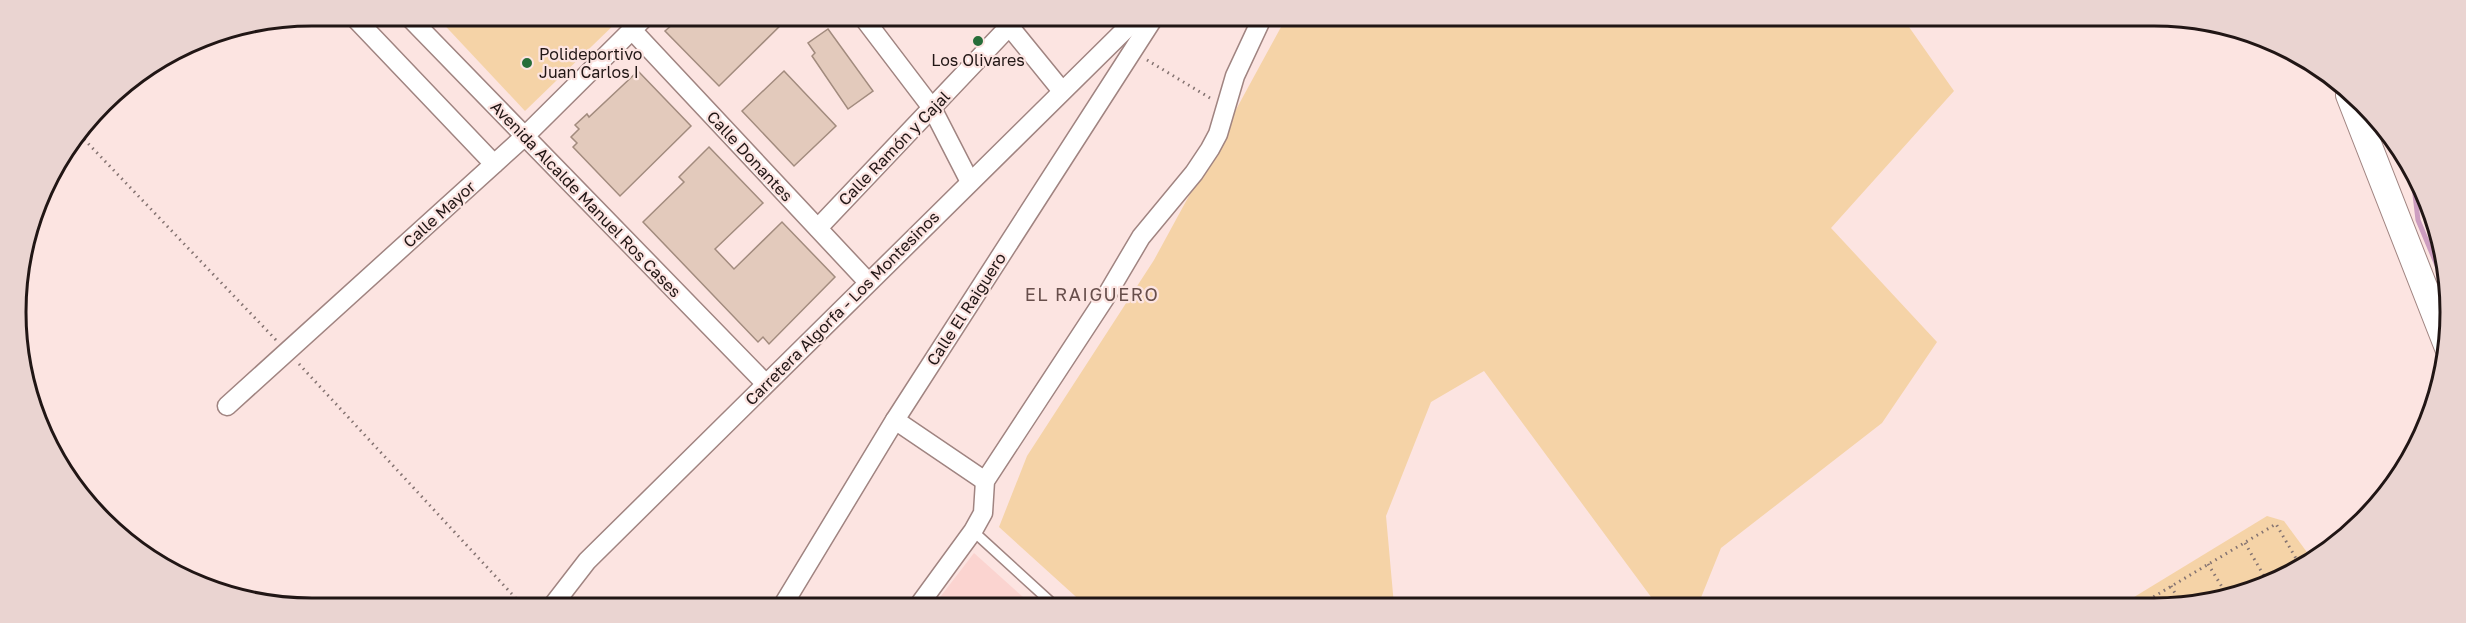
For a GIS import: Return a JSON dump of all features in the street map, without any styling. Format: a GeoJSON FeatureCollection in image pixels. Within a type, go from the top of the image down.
{"type":"FeatureCollection","features":[{"type":"Feature","properties":{"kind":"main road"},"geometry":{"type":"LineString","coordinates":[[2353,105],[2440,328]]}},
{"type":"Feature","properties":{"kind":"street"},"geometry":{"type":"LineString","coordinates":[[362,26],[494,164]]}},
{"type":"Feature","properties":{"kind":"street","name":"Avenida Alcalde Manuel Ros Cases"},"geometry":{"type":"LineString","coordinates":[[417,26],[765,383]]}},
{"type":"Feature","properties":{"kind":"street","name":"Calle Mayor"},"geometry":{"type":"LineString","coordinates":[[227,406],[525,136],[636,26]]}},
{"type":"Feature","properties":{"kind":"street"},"geometry":{"type":"LineString","coordinates":[[870,26],[932,108],[970,182]]}},
{"type":"Feature","properties":{"kind":"street","name":"Calle Ramón y Cajal"},"geometry":{"type":"LineString","coordinates":[[818,228],[932,108],[1005,26]]}},
{"type":"Feature","properties":{"kind":"street"},"geometry":{"type":"LineString","coordinates":[[1014,26],[1062,91]]}},
{"type":"Feature","properties":{"kind":"street","name":"Carretera Algorfa - Los Montesinos"},"geometry":{"type":"LineString","coordinates":[[558,598],[587,561],[1125,26]]}},
{"type":"Feature","properties":{"kind":"street","name":"Calle El Raiguero"},"geometry":{"type":"LineString","coordinates":[[787,598],[895,420],[1148,26]]}},
{"type":"Feature","properties":{"kind":"street"},"geometry":{"type":"LineString","coordinates":[[924,598],[973,531],[983,513],[985,481],[1105,298],[1141,237],[1204,157],[1218,134],[1235,76],[1258,26]]}},
{"type":"Feature","properties":{"kind":"street","name":"Calle Donantes"},"geometry":{"type":"LineString","coordinates":[[632,30],[868,282]]}},
{"type":"Feature","properties":{"kind":"street"},"geometry":{"type":"LineString","coordinates":[[895,420],[985,481]]}},
{"type":"Feature","properties":{"kind":"lane"},"geometry":{"type":"LineString","coordinates":[[973,531],[1046,598]]}},
{"type":"Feature","properties":{"kind":"path"},"geometry":{"type":"LineString","coordinates":[[1132,51],[1225,107]]}},
{"type":"Feature","properties":{"kind":"path"},"geometry":{"type":"LineString","coordinates":[[84,139],[287,351],[516,598]]}},
{"type":"Feature","properties":{"kind":"path"},"geometry":{"type":"LineString","coordinates":[[2151,598],[2276,524],[2297,560]]}},
{"type":"Feature","properties":{"kind":"path"},"geometry":{"type":"LineString","coordinates":[[2245,543],[2264,576]]}},
{"type":"Feature","properties":{"kind":"path"},"geometry":{"type":"LineString","coordinates":[[2208,564],[2223,589]]}},
{"type":"Feature","properties":{"kind":"path"},"geometry":{"type":"LineString","coordinates":[[2171,586],[2177,597]]}},
{"type":"Feature","properties":{"kind":"shaded area","name":"Polideportivo Juan Carlos I"},"geometry":{"type":"Polygon","coordinates":[[[445,26],[613,26],[525,111],[445,26]]]}},
{"type":"Feature","properties":{"kind":"shaded area"},"geometry":{"type":"Polygon","coordinates":[[[1282,26],[1908,26],[1954,91],[1831,228],[1937,342],[1882,423],[1721,548],[1701,598],[1652,598],[1484,371],[1431,402],[1386,516],[1393,598],[1077,598],[999,527],[1027,456],[1154,260],[1282,26]]]}},
{"type":"Feature","properties":{"kind":"shaded area"},"geometry":{"type":"Polygon","coordinates":[[[2267,516],[2284,521],[2307,553],[2264,576],[2229,588],[2173,597],[2132,598],[2267,516]]]}},
{"type":"Feature","properties":{"kind":"shaded area"},"geometry":{"type":"Polygon","coordinates":[[[974,553],[1024,598],[939,598],[974,553]]]}},
{"type":"Feature","properties":{"kind":"building"},"geometry":{"type":"Polygon","coordinates":[[[671,26],[780,26],[719,86],[665,31],[671,26]]]}},
{"type":"Feature","properties":{"kind":"building"},"geometry":{"type":"Polygon","coordinates":[[[828,29],[873,91],[848,109],[812,56],[815,53],[808,43],[828,29]]]}},
{"type":"Feature","properties":{"kind":"building"},"geometry":{"type":"Polygon","coordinates":[[[638,71],[691,126],[620,196],[573,147],[577,143],[571,137],[579,129],[575,125],[587,114],[589,117],[638,71]]]}},
{"type":"Feature","properties":{"kind":"building"},"geometry":{"type":"Polygon","coordinates":[[[784,71],[836,126],[794,166],[742,111],[784,71]]]}},
{"type":"Feature","properties":{"kind":"building"},"geometry":{"type":"Polygon","coordinates":[[[709,147],[763,203],[715,249],[734,269],[782,222],[835,277],[769,344],[763,337],[758,342],[643,222],[684,182],[679,177],[709,147]]]}},
{"type":"Feature","properties":{"kind":"waterway"},"geometry":{"type":"LineString","coordinates":[[2415,193],[2418,220],[2436,264]]}},
{"type":"Feature","properties":{"kind":"place","name":"Los Olivares"},"geometry":{"type":"Point","coordinates":[978,41]}},
{"type":"Feature","properties":{"kind":"place","name":"Polideportivo Juan Carlos I"},"geometry":{"type":"Point","coordinates":[527,63]}},
{"type":"Feature","properties":{"kind":"district","name":"EL RAIGUERO"},"geometry":{"type":"Point","coordinates":[1092,295]}}]}
